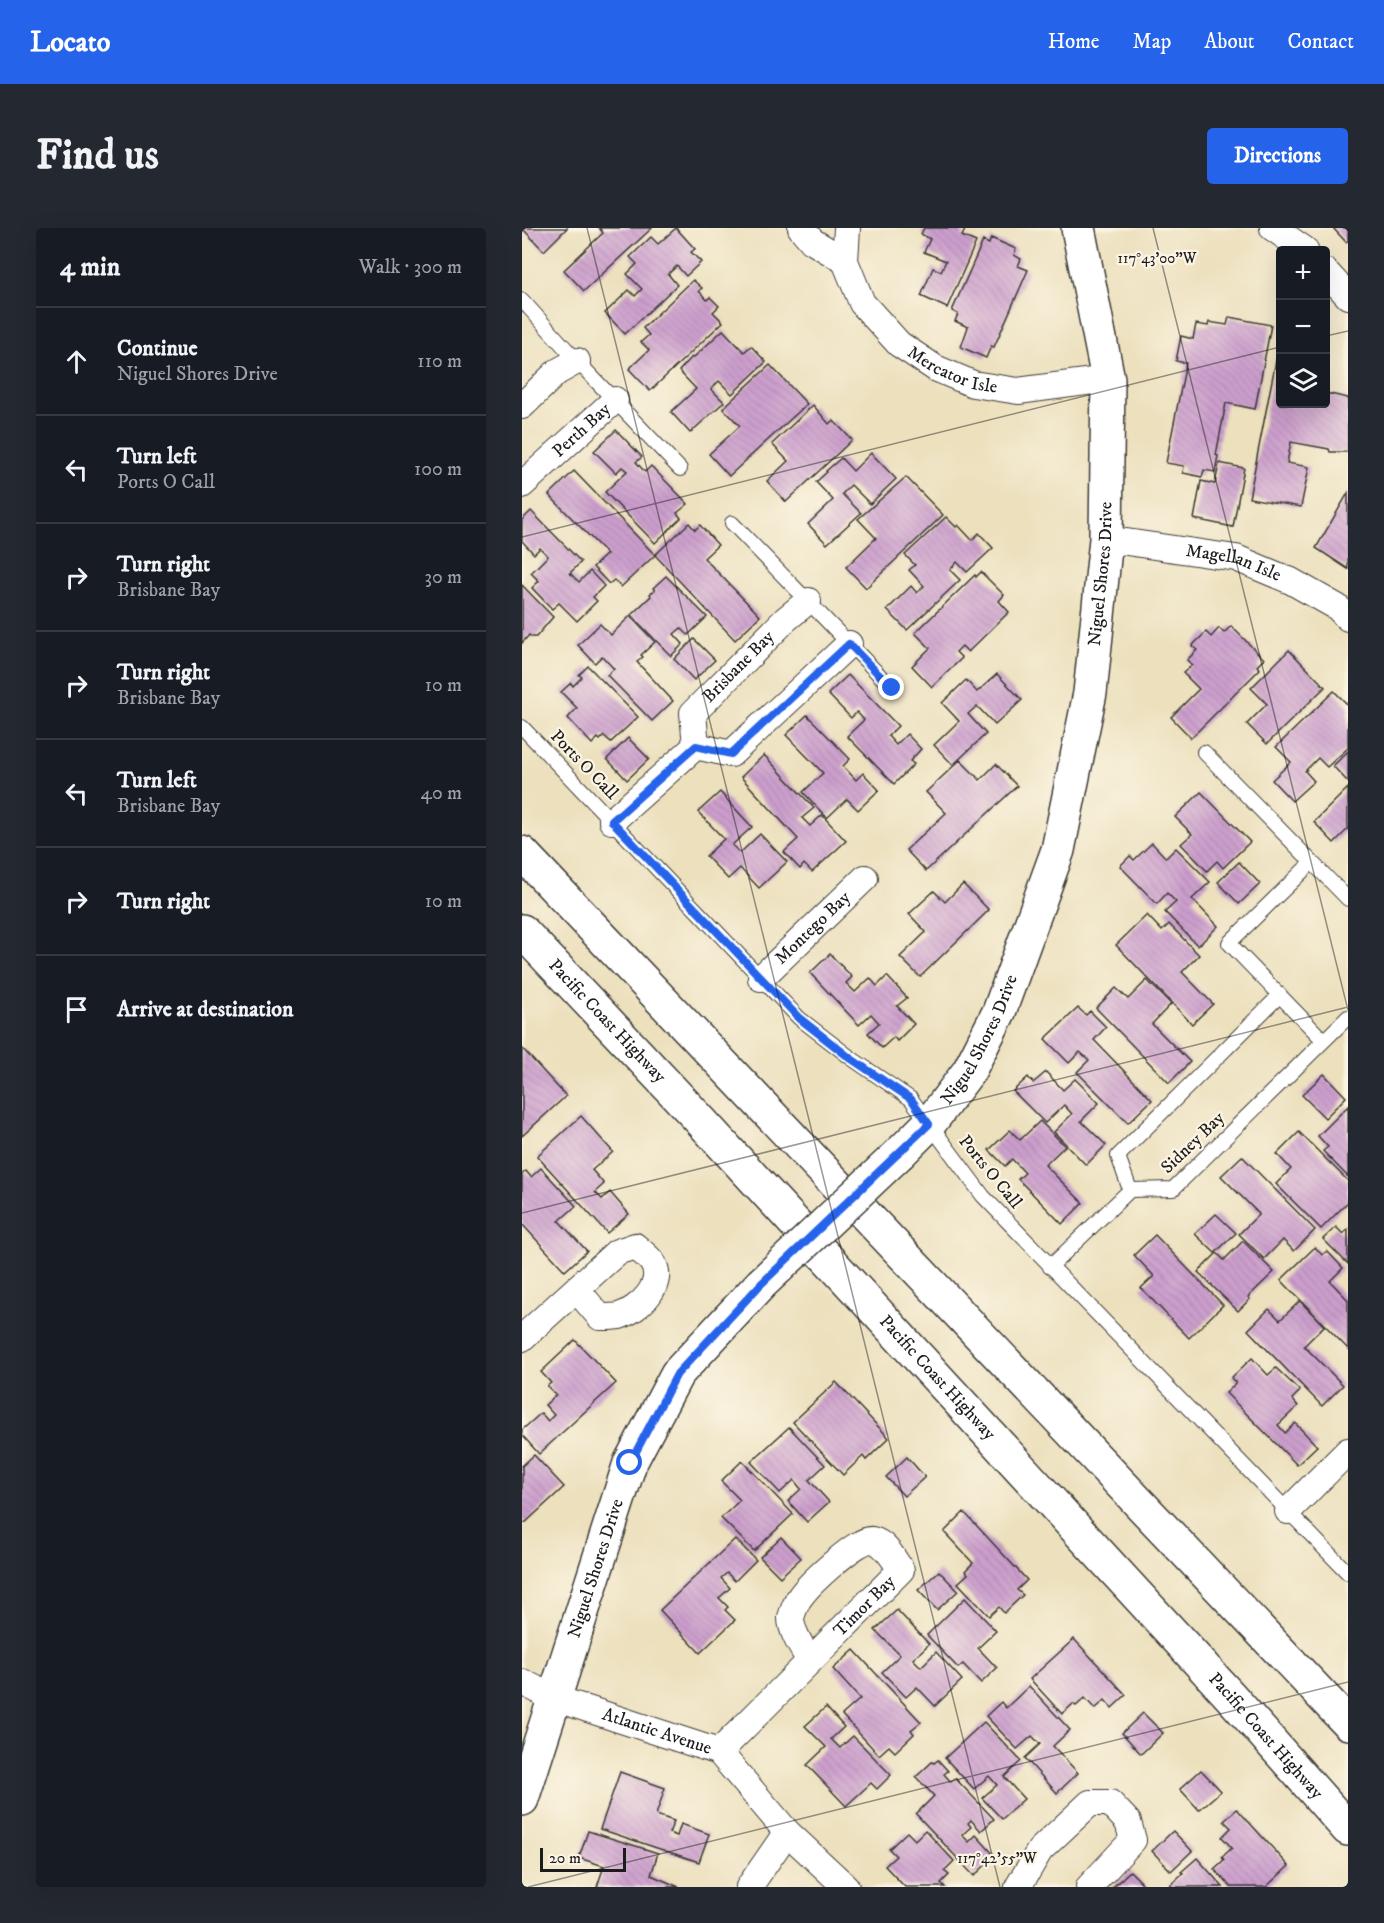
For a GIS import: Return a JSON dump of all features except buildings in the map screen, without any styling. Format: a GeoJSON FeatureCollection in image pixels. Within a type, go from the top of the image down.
{"type":"FeatureCollection","features":[{"type":"Feature","properties":{"kind":"main road","name":"Niguel Shores Drive"},"geometry":{"type":"LineString","coordinates":[[522,1799],[630,1463],[677,1374],[761,1284],[929,1124],[969,1071],[999,1012],[1058,850],[1090,693],[1106,539],[1107,379],[1078,228]]}},
{"type":"Feature","properties":{"kind":"main road"},"geometry":{"type":"LineString","coordinates":[[522,853],[1348,1724]]}},
{"type":"Feature","properties":{"kind":"main road","name":"Pacific Coast Highway"},"geometry":{"type":"LineString","coordinates":[[522,931],[700,1120],[1224,1689],[1348,1829]]}},
{"type":"Feature","properties":{"kind":"street"},"geometry":{"type":"LineString","coordinates":[[801,228],[812,241],[845,261]]}},
{"type":"Feature","properties":{"kind":"street","name":"Mercator Isle"},"geometry":{"type":"LineString","coordinates":[[847,228],[845,261],[862,303],[898,344],[935,368],[973,384],[1018,391],[1107,379]]}},
{"type":"Feature","properties":{"kind":"street"},"geometry":{"type":"LineString","coordinates":[[1274,228],[1299,246]]}},
{"type":"Feature","properties":{"kind":"street"},"geometry":{"type":"LineString","coordinates":[[1330,276],[1348,296]]}},
{"type":"Feature","properties":{"kind":"street"},"geometry":{"type":"LineString","coordinates":[[522,406],[557,372],[577,361]]}},
{"type":"Feature","properties":{"kind":"street","name":"Perth Bay"},"geometry":{"type":"LineString","coordinates":[[522,485],[615,400]]}},
{"type":"Feature","properties":{"kind":"street","name":"Magellan Isle"},"geometry":{"type":"LineString","coordinates":[[1106,539],[1236,558],[1291,581],[1337,607],[1348,618]]}},
{"type":"Feature","properties":{"kind":"street","name":"Brisbane Bay"},"geometry":{"type":"LineString","coordinates":[[696,746],[693,713],[786,619],[808,601]]}},
{"type":"Feature","properties":{"kind":"street"},"geometry":{"type":"LineString","coordinates":[[612,821],[696,746],[731,754],[849,644]]}},
{"type":"Feature","properties":{"kind":"street","name":"Montego Bay"},"geometry":{"type":"LineString","coordinates":[[761,978],[865,878]]}},
{"type":"Feature","properties":{"kind":"street"},"geometry":{"type":"LineString","coordinates":[[522,1338],[577,1290]]}},
{"type":"Feature","properties":{"kind":"street"},"geometry":{"type":"LineString","coordinates":[[1288,1511],[1348,1451]]}},
{"type":"Feature","properties":{"kind":"street","name":"Timor Bay"},"geometry":{"type":"LineString","coordinates":[[719,1752],[810,1661],[901,1570],[887,1549],[873,1540],[861,1541],[836,1561],[800,1597],[791,1617],[794,1631],[810,1661]]}},
{"type":"Feature","properties":{"kind":"street","name":"Atlantic Avenue"},"geometry":{"type":"LineString","coordinates":[[522,1682],[554,1698],[719,1752],[787,1832],[846,1887]]}},
{"type":"Feature","properties":{"kind":"street"},"geometry":{"type":"LineString","coordinates":[[1018,1887],[1018,1883],[1040,1850],[1089,1803],[1110,1803],[1128,1822],[1133,1840],[1089,1887]]}},
{"type":"Feature","properties":{"kind":"street"},"geometry":{"type":"LineString","coordinates":[[749,1887],[787,1832]]}},
{"type":"Feature","properties":{"kind":"lane"},"geometry":{"type":"LineString","coordinates":[[522,300],[680,469]]}},
{"type":"Feature","properties":{"kind":"lane"},"geometry":{"type":"LineString","coordinates":[[732,523],[892,688]]}},
{"type":"Feature","properties":{"kind":"lane","name":"Ports O Call"},"geometry":{"type":"LineString","coordinates":[[522,727],[799,1018],[850,1058],[911,1099],[983,1196],[1348,1573]]}},
{"type":"Feature","properties":{"kind":"lane"},"geometry":{"type":"LineString","coordinates":[[1203,753],[1348,899]]}},
{"type":"Feature","properties":{"kind":"lane"},"geometry":{"type":"LineString","coordinates":[[1311,863],[1229,943],[1323,1040]]}},
{"type":"Feature","properties":{"kind":"lane"},"geometry":{"type":"LineString","coordinates":[[1050,1267],[1130,1190],[1119,1156],[1280,995]]}},
{"type":"Feature","properties":{"kind":"lane","name":"Sidney Bay"},"geometry":{"type":"LineString","coordinates":[[1130,1190],[1173,1190],[1348,1017]]}},
{"type":"Feature","properties":{"kind":"route"},"geometry":{"type":"LineString","coordinates":[[630,1463],[677,1374],[761,1284],[929,1124],[911,1099],[850,1058],[799,1018],[612,821],[696,746],[731,754],[849,644],[892,688]]}}]}
